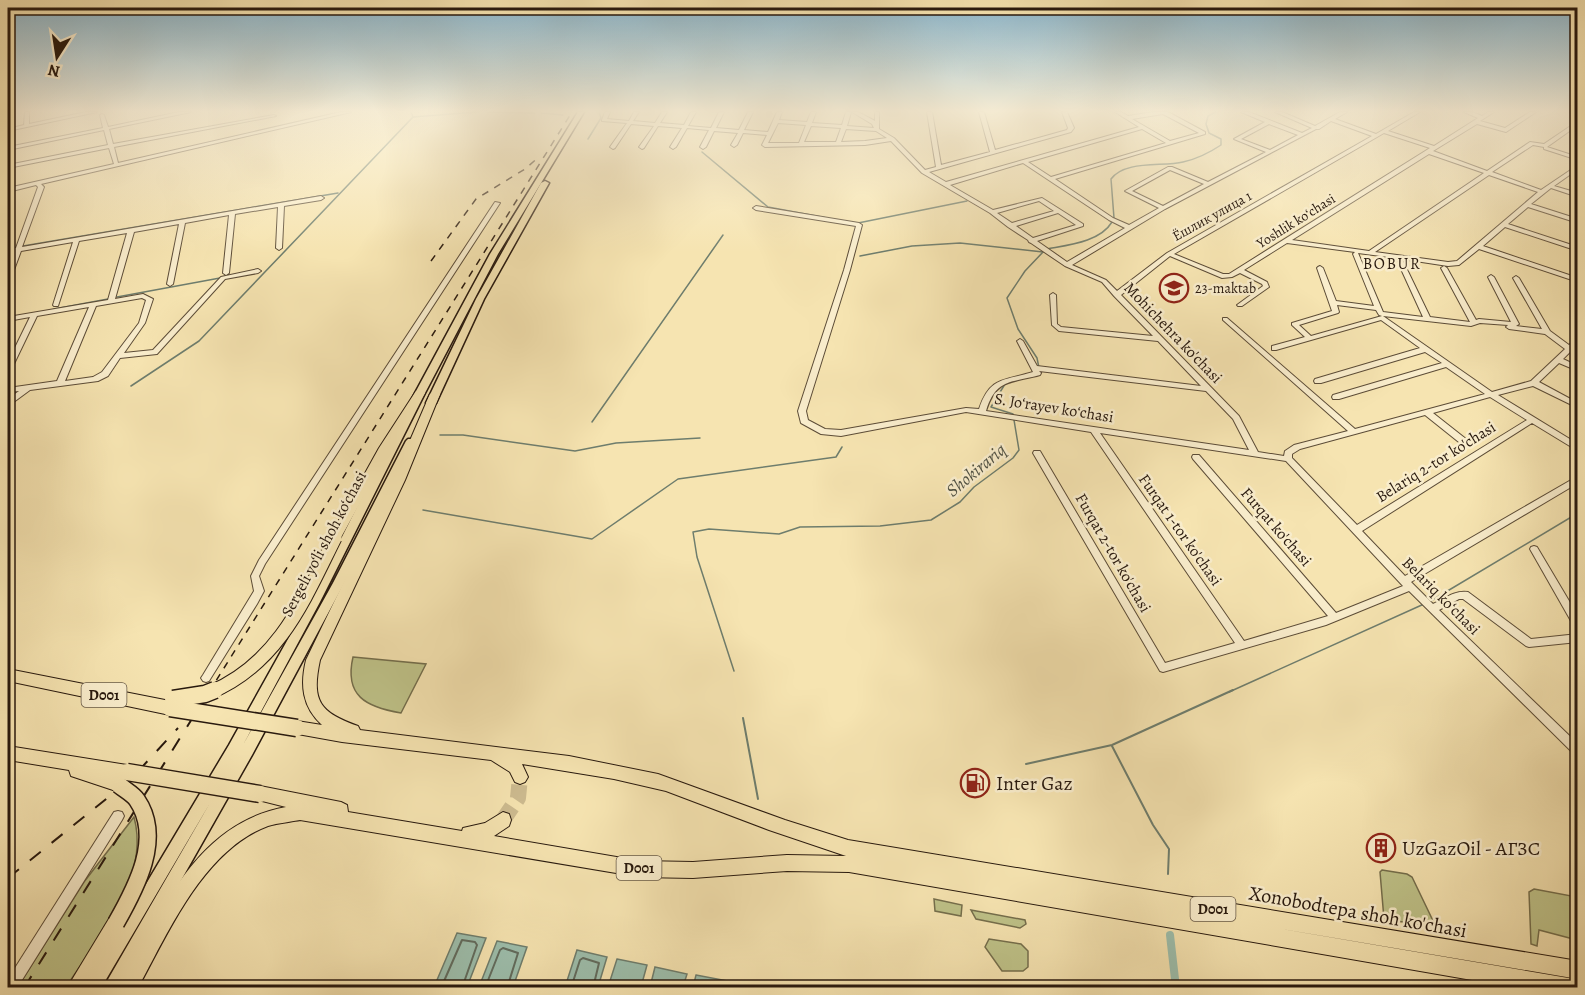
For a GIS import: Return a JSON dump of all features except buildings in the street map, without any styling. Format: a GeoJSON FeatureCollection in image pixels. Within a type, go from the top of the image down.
{"type":"FeatureCollection","features":[{"type":"Feature","properties":{"kind":"highway"},"geometry":{"type":"LineString","coordinates":[[172,704],[221,687],[245,674],[266,657],[286,632],[385,448],[420,393]]}},
{"type":"Feature","properties":{"kind":"highway"},"geometry":{"type":"LineString","coordinates":[[435,394],[399,480],[313,657],[308,687],[318,712],[340,728],[452,747],[503,759],[516,767],[520,777]]}},
{"type":"Feature","properties":{"kind":"highway","name":"D001"},"geometry":{"type":"LineString","coordinates":[[8,675],[376,741],[509,754],[661,781],[848,856]]}},
{"type":"Feature","properties":{"kind":"highway"},"geometry":{"type":"LineString","coordinates":[[14,755],[123,778],[140,805],[146,821],[148,840],[141,872],[130,899],[76,987]]}},
{"type":"Feature","properties":{"kind":"highway","name":"D001"},"geometry":{"type":"LineString","coordinates":[[123,778],[260,794],[314,804],[431,832],[640,869],[693,870],[848,856]]}},
{"type":"Feature","properties":{"kind":"highway"},"geometry":{"type":"LineString","coordinates":[[128,987],[202,864],[225,842],[249,826],[276,815],[300,812],[431,832],[476,834],[492,829],[503,820]]}},
{"type":"Feature","properties":{"kind":"highway","name":"Xonobodtepa shoh ko'chasi"},"geometry":{"type":"LineString","coordinates":[[848,856],[996,881],[1236,930],[1575,987]]}},
{"type":"Feature","properties":{"kind":"highway","name":"Xonobodtepa shoh ko'chasi"},"geometry":{"type":"LineString","coordinates":[[996,881],[1230,912],[1573,969]]}},
{"type":"Feature","properties":{"kind":"highway"},"geometry":{"type":"LineString","coordinates":[[1230,912],[1224,913],[1222,918],[1225,923],[1236,930]]}},
{"type":"Feature","properties":{"kind":"highway"},"geometry":{"type":"LineString","coordinates":[[1573,969],[1575,987]]}},
{"type":"Feature","properties":{"kind":"main road","name":"Sergeli yo‘li shoh ko‘chasi"},"geometry":{"type":"LineString","coordinates":[[92,987],[239,739],[322,589],[420,393],[494,254],[553,158]]}},
{"type":"Feature","properties":{"kind":"main road","name":"Sergeli yo‘li shoh ko‘chasi"},"geometry":{"type":"LineString","coordinates":[[111,987],[258,732],[338,586],[503,256],[561,158]]}},
{"type":"Feature","properties":{"kind":"street"},"geometry":{"type":"LineString","coordinates":[[8,167],[50,158]]}},
{"type":"Feature","properties":{"kind":"street"},"geometry":{"type":"LineString","coordinates":[[114,158],[116,164]]}},
{"type":"Feature","properties":{"kind":"street"},"geometry":{"type":"LineString","coordinates":[[8,190],[141,158]]}},
{"type":"Feature","properties":{"kind":"street","name":"Mohichehra ko'chasi"},"geometry":{"type":"LineString","coordinates":[[911,158],[924,172],[992,212],[1066,265],[1104,281],[1119,292],[1159,339],[1236,417],[1255,454]]}},
{"type":"Feature","properties":{"kind":"street"},"geometry":{"type":"LineString","coordinates":[[937,158],[939,168]]}},
{"type":"Feature","properties":{"kind":"street"},"geometry":{"type":"LineString","coordinates":[[924,172],[973,158]]}},
{"type":"Feature","properties":{"kind":"street"},"geometry":{"type":"LineString","coordinates":[[946,184],[1032,158]]}},
{"type":"Feature","properties":{"kind":"street"},"geometry":{"type":"LineString","coordinates":[[1050,179],[1119,158]]}},
{"type":"Feature","properties":{"kind":"street"},"geometry":{"type":"LineString","coordinates":[[1066,265],[1163,207],[1258,158]]}},
{"type":"Feature","properties":{"kind":"street","name":"Ёшлик улица 1"},"geometry":{"type":"LineString","coordinates":[[1119,292],[1169,254],[1337,158]]}},
{"type":"Feature","properties":{"kind":"street","name":"Yoshlik koʻchasi"},"geometry":{"type":"LineString","coordinates":[[1169,254],[1222,276],[1230,276],[1418,158]]}},
{"type":"Feature","properties":{"kind":"street"},"geometry":{"type":"LineString","coordinates":[[1452,158],[1542,192]]}},
{"type":"Feature","properties":{"kind":"street"},"geometry":{"type":"LineString","coordinates":[[1371,252],[1510,158]]}},
{"type":"Feature","properties":{"kind":"street"},"geometry":{"type":"LineString","coordinates":[[1023,161],[1114,221],[1128,227]]}},
{"type":"Feature","properties":{"kind":"street"},"geometry":{"type":"LineString","coordinates":[[957,163],[971,176]]}},
{"type":"Feature","properties":{"kind":"street"},"geometry":{"type":"LineString","coordinates":[[1163,207],[1128,191],[1170,168],[1208,184]]}},
{"type":"Feature","properties":{"kind":"street"},"geometry":{"type":"LineString","coordinates":[[1287,241],[1459,263],[1542,192],[1577,168]]}},
{"type":"Feature","properties":{"kind":"street"},"geometry":{"type":"LineString","coordinates":[[8,275],[41,187],[37,183]]}},
{"type":"Feature","properties":{"kind":"street"},"geometry":{"type":"LineString","coordinates":[[1550,186],[1578,195]]}},
{"type":"Feature","properties":{"kind":"street"},"geometry":{"type":"LineString","coordinates":[[8,251],[321,198]]}},
{"type":"Feature","properties":{"kind":"street"},"geometry":{"type":"LineString","coordinates":[[992,212],[1037,198],[1081,225]]}},
{"type":"Feature","properties":{"kind":"street"},"geometry":{"type":"LineString","coordinates":[[206,678],[259,591],[259,583],[255,576],[262,562],[497,203]]}},
{"type":"Feature","properties":{"kind":"street"},"geometry":{"type":"LineString","coordinates":[[279,248],[280,205]]}},
{"type":"Feature","properties":{"kind":"street"},"geometry":{"type":"LineString","coordinates":[[1528,205],[1578,221]]}},
{"type":"Feature","properties":{"kind":"street","name":"S. Joʻrayev koʻchasi"},"geometry":{"type":"LineString","coordinates":[[756,208],[859,225],[802,411],[804,421],[824,432],[841,433],[956,410],[982,412],[1288,459]]}},
{"type":"Feature","properties":{"kind":"street"},"geometry":{"type":"LineString","coordinates":[[1010,226],[1059,211]]}},
{"type":"Feature","properties":{"kind":"street"},"geometry":{"type":"LineString","coordinates":[[226,273],[232,213]]}},
{"type":"Feature","properties":{"kind":"street"},"geometry":{"type":"LineString","coordinates":[[170,284],[182,222]]}},
{"type":"Feature","properties":{"kind":"street"},"geometry":{"type":"LineString","coordinates":[[1031,242],[1088,223]]}},
{"type":"Feature","properties":{"kind":"street"},"geometry":{"type":"LineString","coordinates":[[1504,225],[1578,249]]}},
{"type":"Feature","properties":{"kind":"street"},"geometry":{"type":"LineString","coordinates":[[111,302],[131,230]]}},
{"type":"Feature","properties":{"kind":"street"},"geometry":{"type":"LineString","coordinates":[[56,305],[77,239]]}},
{"type":"Feature","properties":{"kind":"street"},"geometry":{"type":"LineString","coordinates":[[1480,247],[1578,280]]}},
{"type":"Feature","properties":{"kind":"street"},"geometry":{"type":"LineString","coordinates":[[1356,254],[1380,313],[1447,364],[1578,448]]}},
{"type":"Feature","properties":{"kind":"street"},"geometry":{"type":"LineString","coordinates":[[1399,259],[1427,319]]}},
{"type":"Feature","properties":{"kind":"street"},"geometry":{"type":"LineString","coordinates":[[1310,338],[1294,324],[1336,312],[1320,268]]}},
{"type":"Feature","properties":{"kind":"street"},"geometry":{"type":"LineString","coordinates":[[1444,268],[1474,323]]}},
{"type":"Feature","properties":{"kind":"street"},"geometry":{"type":"LineString","coordinates":[[1239,270],[1266,285],[1240,305]]}},
{"type":"Feature","properties":{"kind":"street"},"geometry":{"type":"LineString","coordinates":[[118,356],[155,352],[223,278],[258,271]]}},
{"type":"Feature","properties":{"kind":"street"},"geometry":{"type":"LineString","coordinates":[[1333,303],[1380,313],[1427,319],[1474,323],[1479,321],[1517,323],[1491,277]]}},
{"type":"Feature","properties":{"kind":"street"},"geometry":{"type":"LineString","coordinates":[[1516,278],[1547,332],[1569,348]]}},
{"type":"Feature","properties":{"kind":"street"},"geometry":{"type":"LineString","coordinates":[[1053,295],[1054,324],[1059,329],[1159,339]]}},
{"type":"Feature","properties":{"kind":"street"},"geometry":{"type":"LineString","coordinates":[[8,319],[143,296],[150,299],[142,323],[101,377],[8,390]]}},
{"type":"Feature","properties":{"kind":"street"},"geometry":{"type":"LineString","coordinates":[[60,383],[93,305]]}},
{"type":"Feature","properties":{"kind":"street"},"geometry":{"type":"LineString","coordinates":[[1274,348],[1380,313]]}},
{"type":"Feature","properties":{"kind":"street"},"geometry":{"type":"LineString","coordinates":[[8,368],[35,314]]}},
{"type":"Feature","properties":{"kind":"street"},"geometry":{"type":"LineString","coordinates":[[1225,319],[1354,432]]}},
{"type":"Feature","properties":{"kind":"street"},"geometry":{"type":"LineString","coordinates":[[1509,327],[1547,332]]}},
{"type":"Feature","properties":{"kind":"street"},"geometry":{"type":"LineString","coordinates":[[1288,459],[1288,453],[1294,448],[1534,383],[1578,340]]}},
{"type":"Feature","properties":{"kind":"street"},"geometry":{"type":"LineString","coordinates":[[982,412],[984,403],[994,388],[1007,379],[1036,373],[1020,341]]}},
{"type":"Feature","properties":{"kind":"street"},"geometry":{"type":"LineString","coordinates":[[1318,381],[1426,348]]}},
{"type":"Feature","properties":{"kind":"street"},"geometry":{"type":"LineString","coordinates":[[1559,360],[1578,369]]}},
{"type":"Feature","properties":{"kind":"street"},"geometry":{"type":"LineString","coordinates":[[1336,397],[1447,364]]}},
{"type":"Feature","properties":{"kind":"street"},"geometry":{"type":"LineString","coordinates":[[1034,368],[1209,389]]}},
{"type":"Feature","properties":{"kind":"street"},"geometry":{"type":"LineString","coordinates":[[1534,383],[1578,406]]}},
{"type":"Feature","properties":{"kind":"street"},"geometry":{"type":"LineString","coordinates":[[8,402],[28,388]]}},
{"type":"Feature","properties":{"kind":"street"},"geometry":{"type":"LineString","coordinates":[[1428,413],[1463,441]]}},
{"type":"Feature","properties":{"kind":"street","name":"Belariq 2-tor ko'chasi"},"geometry":{"type":"LineString","coordinates":[[1356,530],[1532,420]]}},
{"type":"Feature","properties":{"kind":"street","name":"Furqat 1-tor ko'chasi"},"geometry":{"type":"LineString","coordinates":[[1094,430],[1242,645]]}},
{"type":"Feature","properties":{"kind":"street","name":"Furqat 2-tor ko'chasi"},"geometry":{"type":"LineString","coordinates":[[1037,453],[1163,668],[1242,645]]}},
{"type":"Feature","properties":{"kind":"street","name":"Furqat ko'chasi"},"geometry":{"type":"LineString","coordinates":[[1196,457],[1334,617]]}},
{"type":"Feature","properties":{"kind":"street","name":"Belariq koʻchasi"},"geometry":{"type":"LineString","coordinates":[[1288,459],[1407,584],[1578,751]]}},
{"type":"Feature","properties":{"kind":"street"},"geometry":{"type":"LineString","coordinates":[[1242,645],[1334,617],[1407,584],[1578,479]]}},
{"type":"Feature","properties":{"kind":"street"},"geometry":{"type":"LineString","coordinates":[[1534,549],[1578,625]]}},
{"type":"Feature","properties":{"kind":"street"},"geometry":{"type":"LineString","coordinates":[[1432,609],[1464,595],[1529,643],[1578,638]]}},
{"type":"Feature","properties":{"kind":"street"},"geometry":{"type":"LineString","coordinates":[[9,987],[118,816]]}},
{"type":"Feature","properties":{"kind":"green space"},"geometry":{"type":"Polygon","coordinates":[[[353,657],[426,664],[401,713],[377,707],[360,697],[352,681],[353,657]]]}},
{"type":"Feature","properties":{"kind":"green space"},"geometry":{"type":"Polygon","coordinates":[[[134,817],[137,840],[135,863],[128,885],[106,928],[66,987],[17,988],[84,882],[134,817]]]}},
{"type":"Feature","properties":{"kind":"green space"},"geometry":{"type":"Polygon","coordinates":[[[1382,870],[1412,877],[1436,927],[1384,919],[1380,872],[1382,870]]]}},
{"type":"Feature","properties":{"kind":"green space"},"geometry":{"type":"Polygon","coordinates":[[[1534,889],[1577,897],[1577,940],[1539,930],[1537,946],[1531,944],[1529,892],[1534,889]]]}},
{"type":"Feature","properties":{"kind":"green space"},"geometry":{"type":"Polygon","coordinates":[[[934,899],[962,905],[961,916],[935,911],[934,899]]]}},
{"type":"Feature","properties":{"kind":"green space"},"geometry":{"type":"Polygon","coordinates":[[[971,910],[1025,920],[1026,924],[1020,928],[976,919],[971,910]]]}},
{"type":"Feature","properties":{"kind":"green space"},"geometry":{"type":"Polygon","coordinates":[[[989,939],[1021,944],[1028,951],[1028,967],[1023,971],[1002,971],[985,947],[989,939]]]}},
{"type":"Feature","properties":{"kind":"water"},"geometry":{"type":"Polygon","coordinates":[[[457,933],[486,938],[467,987],[434,987],[457,933]]]}},
{"type":"Feature","properties":{"kind":"water"},"geometry":{"type":"Polygon","coordinates":[[[497,941],[527,947],[513,987],[479,987],[497,941]]]}},
{"type":"Feature","properties":{"kind":"water"},"geometry":{"type":"Polygon","coordinates":[[[577,950],[607,957],[598,987],[565,987],[577,950]]]}},
{"type":"Feature","properties":{"kind":"water"},"geometry":{"type":"Polygon","coordinates":[[[617,959],[647,965],[641,987],[608,987],[617,959]]]}},
{"type":"Feature","properties":{"kind":"water"},"geometry":{"type":"Polygon","coordinates":[[[655,967],[687,974],[683,987],[650,987],[655,967]]]}},
{"type":"Feature","properties":{"kind":"water"},"geometry":{"type":"Polygon","coordinates":[[[696,975],[728,981],[727,987],[693,987],[696,975]]]}},
{"type":"Feature","properties":{"kind":"waterway"},"geometry":{"type":"LineString","coordinates":[[131,386],[199,341],[373,158]]}},
{"type":"Feature","properties":{"kind":"waterway"},"geometry":{"type":"LineString","coordinates":[[710,158],[768,207],[827,218]]}},
{"type":"Feature","properties":{"kind":"waterway","name":"Shokirariq"},"geometry":{"type":"LineString","coordinates":[[1114,218],[1111,179],[1117,173],[1144,165],[1183,162],[1194,158]]}},
{"type":"Feature","properties":{"kind":"waterway"},"geometry":{"type":"LineString","coordinates":[[23,246],[338,193]]}},
{"type":"Feature","properties":{"kind":"waterway"},"geometry":{"type":"LineString","coordinates":[[858,223],[967,201]]}},
{"type":"Feature","properties":{"kind":"waterway","name":"Shokirariq"},"geometry":{"type":"LineString","coordinates":[[1047,249],[1092,238],[1107,229],[1112,222]]}},
{"type":"Feature","properties":{"kind":"waterway"},"geometry":{"type":"LineString","coordinates":[[592,422],[723,235]]}},
{"type":"Feature","properties":{"kind":"waterway"},"geometry":{"type":"LineString","coordinates":[[860,256],[912,246],[960,243],[1043,252],[1025,271],[1007,298],[1018,329],[1037,358],[1039,368]]}},
{"type":"Feature","properties":{"kind":"waterway"},"geometry":{"type":"LineString","coordinates":[[8,249],[15,247]]}},
{"type":"Feature","properties":{"kind":"waterway"},"geometry":{"type":"LineString","coordinates":[[117,297],[220,278]]}},
{"type":"Feature","properties":{"kind":"waterway"},"geometry":{"type":"LineString","coordinates":[[54,309],[108,299]]}},
{"type":"Feature","properties":{"kind":"waterway","name":"Shokirariq"},"geometry":{"type":"LineString","coordinates":[[734,671],[697,557],[693,532],[709,529],[779,534],[800,527],[880,526],[931,520],[960,502],[974,487],[1013,458],[1019,450],[1013,414],[991,407],[1005,384]]}},
{"type":"Feature","properties":{"kind":"waterway"},"geometry":{"type":"LineString","coordinates":[[440,435],[463,435],[575,451],[616,443],[700,438]]}},
{"type":"Feature","properties":{"kind":"waterway"},"geometry":{"type":"LineString","coordinates":[[423,510],[592,539],[678,479],[836,457],[842,447]]}},
{"type":"Feature","properties":{"kind":"waterway"},"geometry":{"type":"LineString","coordinates":[[1429,602],[1578,513]]}},
{"type":"Feature","properties":{"kind":"waterway"},"geometry":{"type":"LineString","coordinates":[[1229,692],[1424,604]]}},
{"type":"Feature","properties":{"kind":"waterway"},"geometry":{"type":"LineString","coordinates":[[1026,764],[1112,745],[1233,690]]}},
{"type":"Feature","properties":{"kind":"waterway","name":"Shokirariq"},"geometry":{"type":"LineString","coordinates":[[743,718],[758,799]]}},
{"type":"Feature","properties":{"kind":"waterway"},"geometry":{"type":"LineString","coordinates":[[1112,746],[1153,825],[1169,849],[1168,874]]}},
{"type":"Feature","properties":{"kind":"waterway"},"geometry":{"type":"LineString","coordinates":[[1170,935],[1176,988]]}},
{"type":"Feature","properties":{"kind":"tunnel"},"geometry":{"type":"LineString","coordinates":[[503,820],[518,798],[520,777]]}},
{"type":"Feature","properties":{"kind":"railway"},"geometry":{"type":"LineString","coordinates":[[431,261],[476,199],[525,169],[537,158]]}},
{"type":"Feature","properties":{"kind":"railway"},"geometry":{"type":"LineString","coordinates":[[209,692],[543,158]]}},
{"type":"Feature","properties":{"kind":"railway"},"geometry":{"type":"LineString","coordinates":[[24,988],[210,690]]}},
{"type":"Feature","properties":{"kind":"railway"},"geometry":{"type":"LineString","coordinates":[[8,878],[131,779],[178,728]]}},
{"type":"Feature","properties":{"kind":"place","name":"23-maktab"},"geometry":{"type":"Point","coordinates":[1174,288]}},
{"type":"Feature","properties":{"kind":"place","name":"Inter Gaz"},"geometry":{"type":"Point","coordinates":[975,783]}},
{"type":"Feature","properties":{"kind":"place","name":"UzGazOil - АГЗС"},"geometry":{"type":"Point","coordinates":[1381,848]}},
{"type":"Feature","properties":{"kind":"district","name":"BOBUR"},"geometry":{"type":"Point","coordinates":[1392,264]}}]}
